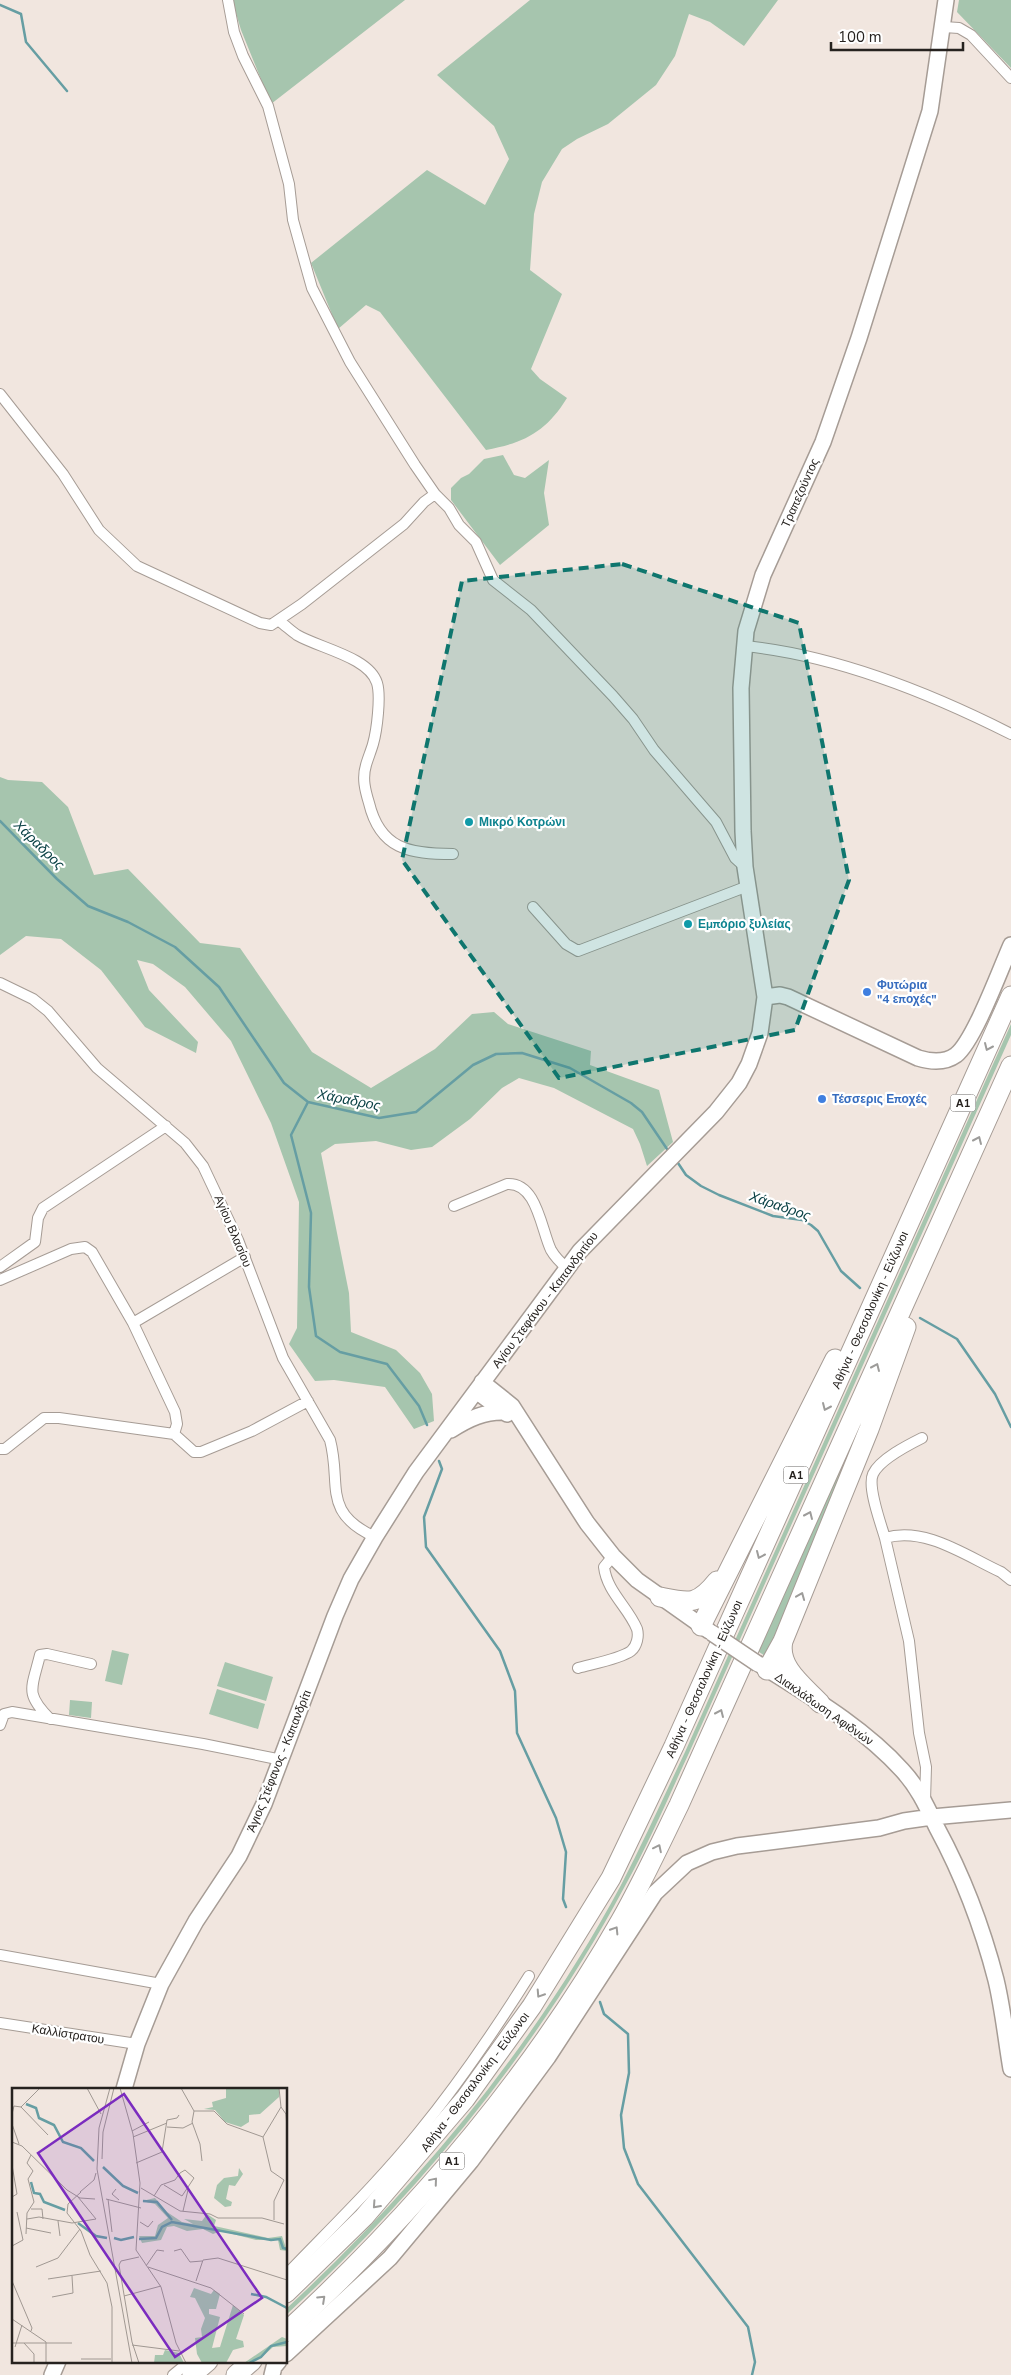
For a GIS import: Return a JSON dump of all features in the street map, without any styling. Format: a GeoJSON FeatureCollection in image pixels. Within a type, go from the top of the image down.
{"type":"FeatureCollection","features":[{"type":"Feature","properties":{"kind":"highway","name":"Αθήνα - Θεσσαλονίκη - Εύζωνοι"},"geometry":{"type":"LineString","coordinates":[[288,2291],[364,2217],[465,2099],[532,2006],[596,1900],[652,1794],[1011,996]]}},
{"type":"Feature","properties":{"kind":"highway","name":"Α1"},"geometry":{"type":"LineString","coordinates":[[288,2330],[384,2238],[488,2117],[556,2023],[641,1887],[700,1766],[1011,1066]]}},
{"type":"Feature","properties":{"kind":"highway"},"geometry":{"type":"LineString","coordinates":[[706,1630],[730,1567],[873,1283],[918,1203]]}},
{"type":"Feature","properties":{"kind":"highway"},"geometry":{"type":"LineString","coordinates":[[762,1667],[782,1641],[866,1437],[943,1217]]}},
{"type":"Feature","properties":{"kind":"highway"},"geometry":{"type":"LineString","coordinates":[[660,1597],[694,1602],[705,1595],[730,1567]]}},
{"type":"Feature","properties":{"kind":"highway"},"geometry":{"type":"LineString","coordinates":[[782,1641],[783,1660],[820,1703]]}},
{"type":"Feature","properties":{"kind":"highway"},"geometry":{"type":"LineString","coordinates":[[637,1811],[652,1794]]}},
{"type":"Feature","properties":{"kind":"highway"},"geometry":{"type":"LineString","coordinates":[[192,2375],[207,2362]]}},
{"type":"Feature","properties":{"kind":"highway"},"geometry":{"type":"LineString","coordinates":[[236,2375],[251,2362]]}},
{"type":"Feature","properties":{"kind":"main road","name":"Τραπεζούντος"},"geometry":{"type":"LineString","coordinates":[[765,997],[745,867],[741,688],[744,646],[750,616],[763,575],[823,442],[859,338],[930,111],[944,27],[946,0]]}},
{"type":"Feature","properties":{"kind":"main road"},"geometry":{"type":"LineString","coordinates":[[765,997],[780,995],[788,997],[918,1058],[936,1062],[956,1055],[966,1045],[1011,945]]}},
{"type":"Feature","properties":{"kind":"main road","name":"Αγίου Στεφάνου - Καπανδριτίου"},"geometry":{"type":"LineString","coordinates":[[374,1537],[407,1485],[567,1268],[594,1235],[731,1094],[753,1054],[762,1022],[765,997]]}},
{"type":"Feature","properties":{"kind":"main road","name":"Διακλάδωση Αφιδνών"},"geometry":{"type":"LineString","coordinates":[[479,1387],[505,1412],[522,1422]]}},
{"type":"Feature","properties":{"kind":"main road","name":"Διακλάδωση Αφιδνών"},"geometry":{"type":"LineString","coordinates":[[479,1387],[512,1406],[588,1523],[613,1556],[637,1580],[706,1630],[820,1703],[884,1752],[915,1786],[925,1802],[979,1920],[996,1981],[1011,2069]]}},
{"type":"Feature","properties":{"kind":"main road"},"geometry":{"type":"LineString","coordinates":[[443,1435],[475,1417],[488,1413],[505,1412]]}},
{"type":"Feature","properties":{"kind":"main road","name":"Άγιος Στέφανος - Καπανδρίτι"},"geometry":{"type":"LineString","coordinates":[[124,2088],[137,2044],[161,1984],[196,1921],[239,1856],[264,1804],[343,1596],[374,1537]]}},
{"type":"Feature","properties":{"kind":"main road"},"geometry":{"type":"LineString","coordinates":[[288,2352],[390,2258],[432,2210],[548,2057],[656,1893],[678,1870],[699,1857],[737,1846],[879,1828],[904,1821],[934,1822],[1006,1811]]}},
{"type":"Feature","properties":{"kind":"main road"},"geometry":{"type":"LineString","coordinates":[[52,2375],[58,2362]]}},
{"type":"Feature","properties":{"kind":"main road"},"geometry":{"type":"LineString","coordinates":[[272,2375],[274,2367],[278,2362]]}},
{"type":"Feature","properties":{"kind":"street"},"geometry":{"type":"LineString","coordinates":[[228,0],[234,32],[243,56],[268,106],[289,184],[293,220],[312,288],[350,362],[436,494],[449,508],[459,525],[476,542],[493,580],[530,610],[618,702],[654,750],[716,822],[735,858],[745,867]]}},
{"type":"Feature","properties":{"kind":"street"},"geometry":{"type":"LineString","coordinates":[[944,27],[959,28],[971,35],[1011,78]]}},
{"type":"Feature","properties":{"kind":"street"},"geometry":{"type":"LineString","coordinates":[[0,394],[63,474],[99,530],[128,559],[137,566],[260,623],[271,625],[279,621],[404,524],[424,502],[436,494]]}},
{"type":"Feature","properties":{"kind":"street"},"geometry":{"type":"LineString","coordinates":[[279,621],[296,634],[359,662],[369,669],[377,683],[374,743],[365,766],[364,784],[371,812],[381,833],[401,849],[453,854]]}},
{"type":"Feature","properties":{"kind":"street"},"geometry":{"type":"LineString","coordinates":[[744,646],[772,649],[882,678],[982,719],[1011,734]]}},
{"type":"Feature","properties":{"kind":"street"},"geometry":{"type":"LineString","coordinates":[[533,907],[566,944],[578,951],[748,886]]}},
{"type":"Feature","properties":{"kind":"street","name":"Αγίου Βλασίου"},"geometry":{"type":"LineString","coordinates":[[0,983],[33,1000],[48,1011],[97,1068],[119,1089],[185,1143],[203,1166],[219,1195],[245,1257],[283,1358],[319,1418],[332,1447],[336,1502],[358,1530],[374,1537]]}},
{"type":"Feature","properties":{"kind":"street"},"geometry":{"type":"LineString","coordinates":[[0,1267],[35,1242],[38,1218],[43,1208],[166,1126]]}},
{"type":"Feature","properties":{"kind":"street"},"geometry":{"type":"LineString","coordinates":[[454,1206],[507,1184],[515,1183],[527,1191],[552,1251],[567,1268]]}},
{"type":"Feature","properties":{"kind":"street"},"geometry":{"type":"LineString","coordinates":[[0,1280],[71,1249],[86,1247],[92,1252],[133,1323],[175,1412],[177,1424],[174,1434]]}},
{"type":"Feature","properties":{"kind":"street"},"geometry":{"type":"LineString","coordinates":[[133,1323],[245,1257]]}},
{"type":"Feature","properties":{"kind":"street"},"geometry":{"type":"LineString","coordinates":[[0,1449],[5,1449],[44,1418],[69,1419],[174,1434],[194,1452],[201,1452],[252,1431],[308,1401]]}},
{"type":"Feature","properties":{"kind":"street"},"geometry":{"type":"LineString","coordinates":[[922,1438],[898,1449],[873,1474],[872,1484],[909,1641],[919,1733],[926,1767],[925,1802]]}},
{"type":"Feature","properties":{"kind":"street"},"geometry":{"type":"LineString","coordinates":[[886,1538],[897,1534],[917,1535],[1001,1572],[1011,1580]]}},
{"type":"Feature","properties":{"kind":"street"},"geometry":{"type":"LineString","coordinates":[[578,1668],[631,1651],[637,1640],[636,1629],[610,1587],[605,1575],[604,1567],[613,1556]]}},
{"type":"Feature","properties":{"kind":"street"},"geometry":{"type":"LineString","coordinates":[[51,1720],[37,1706],[32,1697],[40,1655],[47,1654],[91,1664]]}},
{"type":"Feature","properties":{"kind":"street"},"geometry":{"type":"LineString","coordinates":[[0,1725],[4,1714],[8,1712],[203,1744],[282,1760]]}},
{"type":"Feature","properties":{"kind":"street"},"geometry":{"type":"LineString","coordinates":[[0,1955],[161,1984]]}},
{"type":"Feature","properties":{"kind":"street"},"geometry":{"type":"LineString","coordinates":[[288,2273],[371,2186],[418,2133],[467,2068],[529,1976]]}},
{"type":"Feature","properties":{"kind":"street","name":"Καλλίστρατου"},"geometry":{"type":"LineString","coordinates":[[0,2023],[137,2044]]}},
{"type":"Feature","properties":{"kind":"street"},"geometry":{"type":"LineString","coordinates":[[174,2375],[189,2362]]}},
{"type":"Feature","properties":{"kind":"highlighted area"},"geometry":{"type":"Polygon","coordinates":[[[622,564],[799,623],[849,880],[795,1030],[559,1078],[402,860],[462,581],[622,564]]]}},
{"type":"Feature","properties":{"kind":"green space"},"geometry":{"type":"Polygon","coordinates":[[[232,0],[405,0],[271,104],[241,30],[232,0]]]}},
{"type":"Feature","properties":{"kind":"green space"},"geometry":{"type":"Polygon","coordinates":[[[530,0],[778,0],[744,46],[710,22],[689,14],[675,56],[656,85],[608,124],[577,139],[562,149],[542,182],[534,214],[530,270],[562,294],[531,369],[540,379],[567,398],[551,419],[533,434],[512,444],[486,450],[380,312],[366,305],[338,329],[311,263],[427,170],[485,205],[509,159],[494,126],[437,75],[530,0]]]}},
{"type":"Feature","properties":{"kind":"green space"},"geometry":{"type":"Polygon","coordinates":[[[959,0],[1011,0],[1011,68],[957,12],[959,0]]]}},
{"type":"Feature","properties":{"kind":"green space"},"geometry":{"type":"Polygon","coordinates":[[[503,455],[514,475],[525,478],[549,460],[544,493],[549,525],[500,565],[451,500],[451,488],[484,459],[503,455]]]}},
{"type":"Feature","properties":{"kind":"green space"},"geometry":{"type":"Polygon","coordinates":[[[0,777],[8,780],[42,782],[68,807],[94,875],[128,869],[200,943],[240,948],[312,1052],[371,1088],[435,1049],[472,1014],[494,1012],[508,1024],[591,1051],[590,1065],[659,1090],[673,1142],[647,1166],[633,1129],[554,1088],[519,1078],[502,1088],[470,1119],[432,1147],[411,1150],[376,1141],[335,1144],[321,1153],[349,1293],[351,1332],[396,1350],[420,1373],[432,1394],[434,1421],[414,1429],[385,1387],[334,1380],[315,1381],[289,1344],[297,1328],[299,1202],[271,1123],[231,1041],[185,987],[153,964],[137,960],[149,990],[198,1042],[196,1053],[145,1027],[101,970],[61,939],[26,936],[0,955],[0,777]]]}},
{"type":"Feature","properties":{"kind":"green space"},"geometry":{"type":"Polygon","coordinates":[[[1011,1024],[1011,1035],[689,1753],[634,1870],[591,1946],[555,2004],[474,2115],[383,2219],[336,2268],[288,2313],[288,2307],[335,2262],[428,2163],[512,2057],[588,1944],[621,1885],[685,1752],[1011,1024]]]}},
{"type":"Feature","properties":{"kind":"green space"},"geometry":{"type":"Polygon","coordinates":[[[896,1341],[770,1650],[765,1656],[756,1650],[896,1341]]]}},
{"type":"Feature","properties":{"kind":"green space"},"geometry":{"type":"Polygon","coordinates":[[[112,1650],[129,1654],[122,1685],[105,1681],[112,1650]]]}},
{"type":"Feature","properties":{"kind":"green space"},"geometry":{"type":"Polygon","coordinates":[[[225,1662],[273,1677],[266,1701],[217,1686],[225,1662]]]}},
{"type":"Feature","properties":{"kind":"green space"},"geometry":{"type":"Polygon","coordinates":[[[217,1689],[265,1704],[258,1729],[209,1714],[217,1689]]]}},
{"type":"Feature","properties":{"kind":"green space"},"geometry":{"type":"Polygon","coordinates":[[[70,1700],[92,1702],[91,1718],[69,1715],[70,1700]]]}},
{"type":"Feature","properties":{"kind":"waterway"},"geometry":{"type":"LineString","coordinates":[[0,5],[21,14],[26,42],[67,91]]}},
{"type":"Feature","properties":{"kind":"waterway","name":"Χάραδρος"},"geometry":{"type":"LineString","coordinates":[[0,821],[57,879],[88,906],[128,922],[175,947],[219,987],[284,1083],[308,1102],[379,1118],[416,1112],[473,1065],[496,1054],[522,1053],[570,1068],[631,1103],[642,1112],[667,1149]]}},
{"type":"Feature","properties":{"kind":"waterway"},"geometry":{"type":"LineString","coordinates":[[308,1102],[291,1135],[311,1213],[309,1287],[316,1336],[340,1352],[387,1364],[419,1406],[427,1425]]}},
{"type":"Feature","properties":{"kind":"waterway","name":"Χάραδρος"},"geometry":{"type":"LineString","coordinates":[[678,1163],[686,1175],[701,1186],[719,1195],[773,1216],[802,1220],[811,1225],[818,1231],[841,1271],[860,1288]]}},
{"type":"Feature","properties":{"kind":"waterway","name":"Χάραδρος"},"geometry":{"type":"LineString","coordinates":[[920,1318],[957,1339],[995,1394],[1011,1427]]}},
{"type":"Feature","properties":{"kind":"waterway"},"geometry":{"type":"LineString","coordinates":[[439,1461],[442,1469],[424,1517],[426,1547],[500,1651],[515,1691],[517,1733],[556,1818],[566,1852],[563,1899],[566,1907]]}},
{"type":"Feature","properties":{"kind":"waterway"},"geometry":{"type":"LineString","coordinates":[[600,2002],[604,2014],[628,2034],[629,2073],[621,2115],[624,2148],[638,2184],[748,2327],[755,2362],[752,2375]]}},
{"type":"Feature","properties":{"kind":"place","name":"Μικρό Κοτρώνι"},"geometry":{"type":"Point","coordinates":[469,822]}},
{"type":"Feature","properties":{"kind":"place","name":"Εμπόριο ξυλείας"},"geometry":{"type":"Point","coordinates":[688,924]}},
{"type":"Feature","properties":{"kind":"place","name":"Φυτώρια \"4 εποχές\""},"geometry":{"type":"Point","coordinates":[867,992]}},
{"type":"Feature","properties":{"kind":"place","name":"Τέσσερις Εποχές"},"geometry":{"type":"Point","coordinates":[822,1099]}}]}
